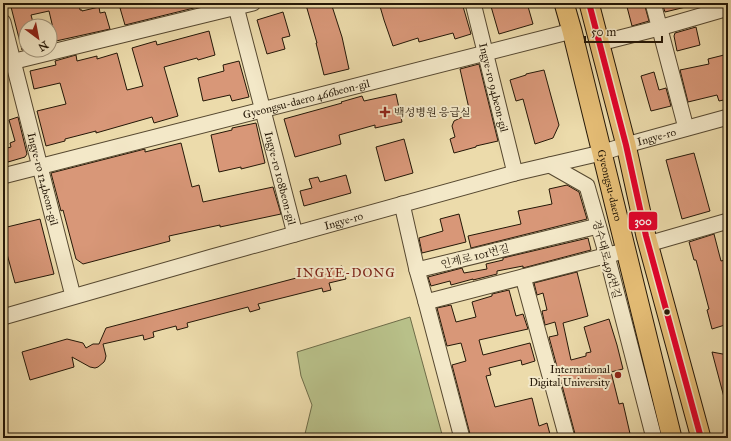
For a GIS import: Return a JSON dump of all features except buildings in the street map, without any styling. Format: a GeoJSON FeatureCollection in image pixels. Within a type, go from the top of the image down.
{"type":"FeatureCollection","features":[{"type":"Feature","properties":{"kind":"main road","name":"Gyeongsu-daero"},"geometry":{"type":"LineString","coordinates":[[564,3],[626,251],[646,371],[672,438]]}},
{"type":"Feature","properties":{"kind":"main road"},"geometry":{"type":"LineString","coordinates":[[589,3],[626,145],[648,244],[701,438]]}},
{"type":"Feature","properties":{"kind":"street"},"geometry":{"type":"LineString","coordinates":[[8,63],[236,5],[252,3]]}},
{"type":"Feature","properties":{"kind":"street","name":"Ingye-ro 94beon-gil"},"geometry":{"type":"LineString","coordinates":[[473,3],[515,173]]}},
{"type":"Feature","properties":{"kind":"street","name":"Ingye-ro"},"geometry":{"type":"LineString","coordinates":[[653,3],[686,128]]}},
{"type":"Feature","properties":{"kind":"street","name":"Ingye-ro 108beon-gil"},"geometry":{"type":"LineString","coordinates":[[236,5],[295,234]]}},
{"type":"Feature","properties":{"kind":"street"},"geometry":{"type":"LineString","coordinates":[[600,43],[659,28],[727,7]]}},
{"type":"Feature","properties":{"kind":"street","name":"Ingye-ro 124beon-gil"},"geometry":{"type":"LineString","coordinates":[[3,22],[8,63],[40,167],[73,296]]}},
{"type":"Feature","properties":{"kind":"street","name":"Gyeongsu-daero 466beon-gil"},"geometry":{"type":"LineString","coordinates":[[3,176],[572,31]]}},
{"type":"Feature","properties":{"kind":"street","name":"Ingye-ro"},"geometry":{"type":"LineString","coordinates":[[3,317],[402,204],[515,173],[602,153],[728,117]]}},
{"type":"Feature","properties":{"kind":"street","name":"경수대로496번길"},"geometry":{"type":"LineString","coordinates":[[550,165],[587,186],[607,256],[646,371],[654,438]]}},
{"type":"Feature","properties":{"kind":"street"},"geometry":{"type":"LineString","coordinates":[[402,204],[417,270],[462,438]]}},
{"type":"Feature","properties":{"kind":"street"},"geometry":{"type":"LineString","coordinates":[[648,244],[728,221]]}},
{"type":"Feature","properties":{"kind":"street","name":"인계로 101번길"},"geometry":{"type":"LineString","coordinates":[[417,270],[598,226]]}},
{"type":"Feature","properties":{"kind":"street"},"geometry":{"type":"LineString","coordinates":[[426,302],[626,251]]}},
{"type":"Feature","properties":{"kind":"street"},"geometry":{"type":"LineString","coordinates":[[523,277],[567,438]]}},
{"type":"Feature","properties":{"kind":"green space"},"geometry":{"type":"Polygon","coordinates":[[[410,317],[443,438],[304,438],[312,405],[301,376],[297,352],[410,317]]]}},
{"type":"Feature","properties":{"kind":"transit line","name":"300"},"geometry":{"type":"LineString","coordinates":[[589,3],[626,145],[646,236],[701,438]]}},
{"type":"Feature","properties":{"kind":"place","name":"백성병원 응급실"},"geometry":{"type":"Point","coordinates":[385,112]}},
{"type":"Feature","properties":{"kind":"place","name":"International Digital University"},"geometry":{"type":"Point","coordinates":[618,375]}},
{"type":"Feature","properties":{"kind":"district","name":"INGYE-DONG"},"geometry":{"type":"Point","coordinates":[346,272]}}]}
